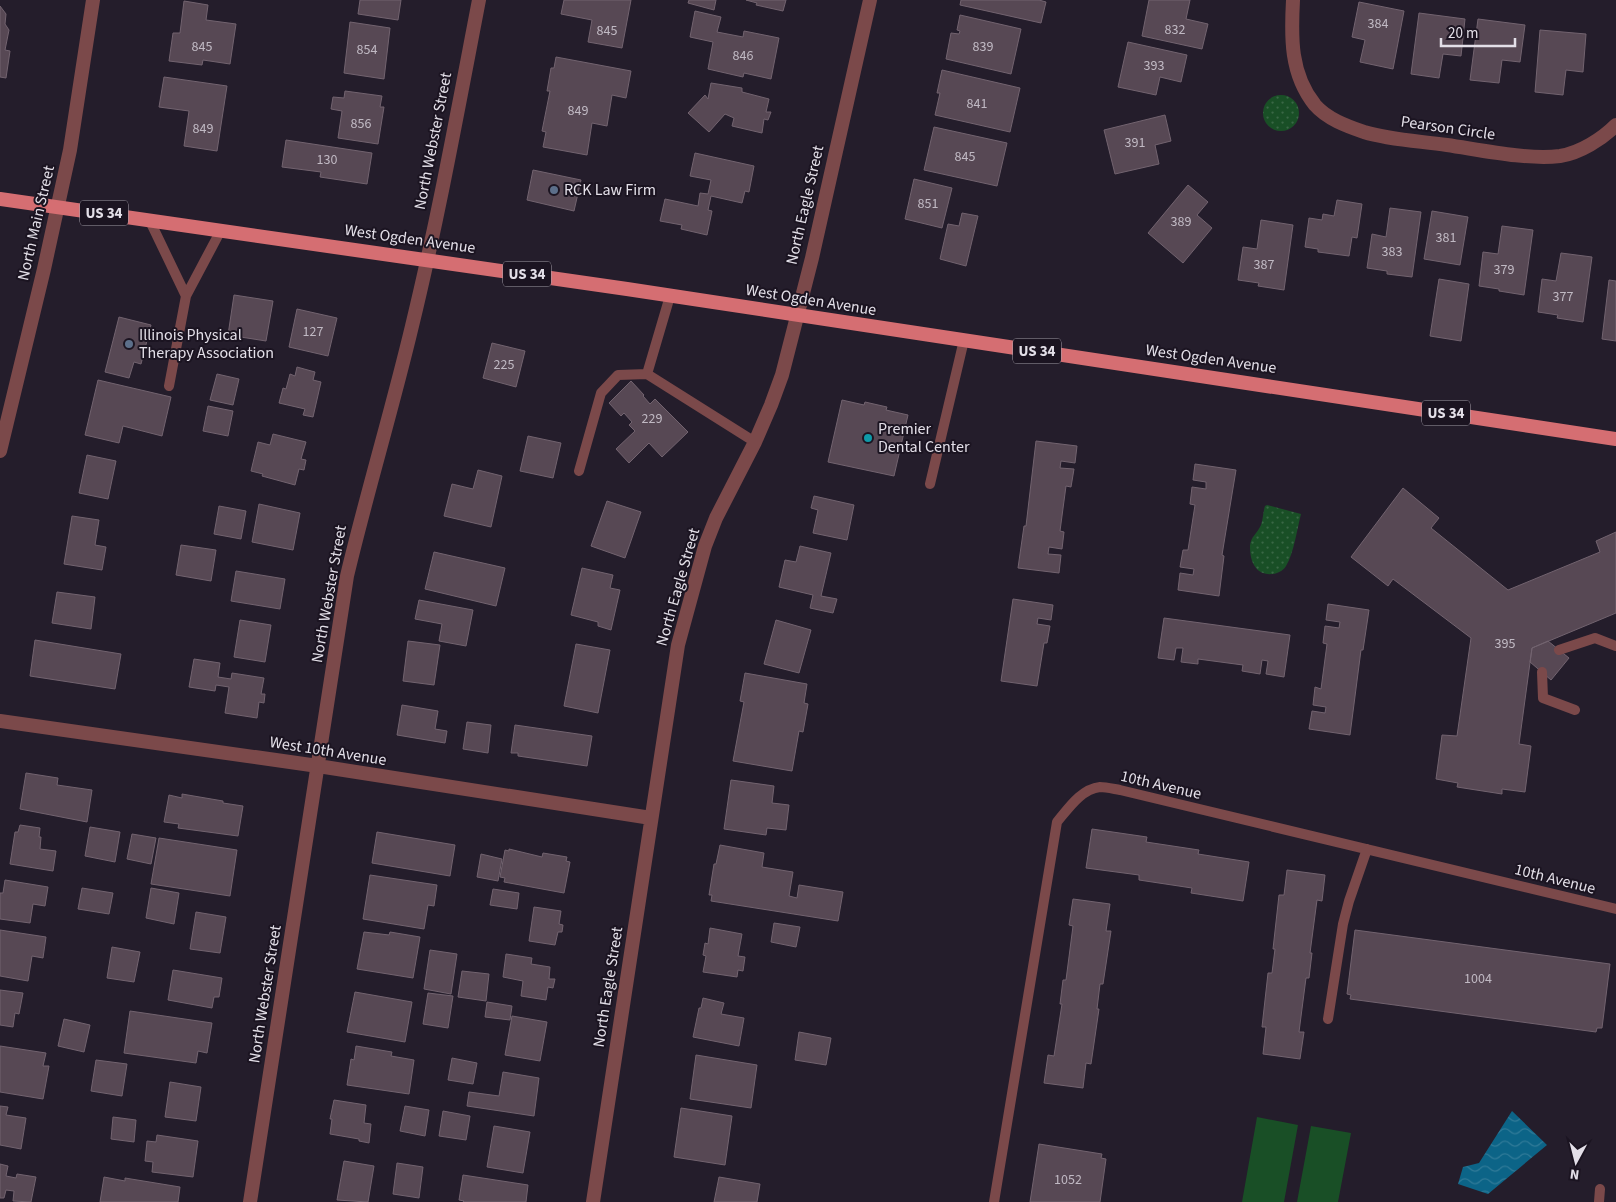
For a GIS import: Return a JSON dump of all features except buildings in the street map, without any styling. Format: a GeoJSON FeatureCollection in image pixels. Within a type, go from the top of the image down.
{"type":"FeatureCollection","features":[{"type":"Feature","properties":{"kind":"main road","name":"West Ogden Avenue"},"geometry":{"type":"LineString","coordinates":[[0,199],[426,259],[1616,439]]}},
{"type":"Feature","properties":{"kind":"street","name":"North Main Street"},"geometry":{"type":"LineString","coordinates":[[0,451],[70,150],[94,0]]}},
{"type":"Feature","properties":{"kind":"street","name":"North Webster Street"},"geometry":{"type":"LineString","coordinates":[[250,1202],[347,576],[365,500],[411,331],[440,200],[479,0]]}},
{"type":"Feature","properties":{"kind":"street","name":"North Eagle Street"},"geometry":{"type":"LineString","coordinates":[[593,1202],[678,645],[705,546],[716,518],[755,442],[782,375],[812,258],[870,0]]}},
{"type":"Feature","properties":{"kind":"street","name":"Pearson Circle"},"geometry":{"type":"LineString","coordinates":[[1292,0],[1291,36],[1296,70],[1303,89],[1316,106],[1331,119],[1365,132],[1520,156],[1560,156],[1580,150],[1610,131],[1616,125]]}},
{"type":"Feature","properties":{"kind":"street","name":"West 10th Avenue"},"geometry":{"type":"LineString","coordinates":[[0,721],[318,766],[651,818]]}},
{"type":"Feature","properties":{"kind":"lane"},"geometry":{"type":"LineString","coordinates":[[149,220],[186,296]]}},
{"type":"Feature","properties":{"kind":"lane"},"geometry":{"type":"LineString","coordinates":[[170,386],[186,296],[221,230]]}},
{"type":"Feature","properties":{"kind":"lane"},"geometry":{"type":"LineString","coordinates":[[647,374],[670,296]]}},
{"type":"Feature","properties":{"kind":"lane"},"geometry":{"type":"LineString","coordinates":[[930,484],[964,340]]}},
{"type":"Feature","properties":{"kind":"lane"},"geometry":{"type":"LineString","coordinates":[[579,471],[601,393],[618,375],[647,374],[755,442]]}},
{"type":"Feature","properties":{"kind":"lane"},"geometry":{"type":"LineString","coordinates":[[1559,650],[1594,638],[1616,646]]}},
{"type":"Feature","properties":{"kind":"lane"},"geometry":{"type":"LineString","coordinates":[[1542,672],[1543,698],[1576,710]]}},
{"type":"Feature","properties":{"kind":"lane","name":"10th Avenue"},"geometry":{"type":"LineString","coordinates":[[994,1202],[1057,822],[1074,802],[1086,792],[1100,787],[1120,790],[1616,909]]}},
{"type":"Feature","properties":{"kind":"lane"},"geometry":{"type":"LineString","coordinates":[[1328,1019],[1343,924],[1368,849]]}},
{"type":"Feature","properties":{"kind":"lane"},"geometry":{"type":"LineString","coordinates":[[1599,1202],[1600,1189]]}},
{"type":"Feature","properties":{"kind":"green space"},"geometry":{"type":"Polygon","coordinates":[[[1281,95],[1288,96],[1294,100],[1298,106],[1298,120],[1294,126],[1288,130],[1281,131],[1274,130],[1268,126],[1264,120],[1263,113],[1264,106],[1268,100],[1274,96],[1281,95]]]}},
{"type":"Feature","properties":{"kind":"green space"},"geometry":{"type":"Polygon","coordinates":[[[1265,506],[1301,514],[1289,561],[1280,572],[1271,574],[1263,573],[1254,566],[1250,549],[1252,540],[1261,525],[1265,506]]]}},
{"type":"Feature","properties":{"kind":"green space"},"geometry":{"type":"Polygon","coordinates":[[[1257,1117],[1298,1125],[1284,1202],[1242,1202],[1257,1117]]]}},
{"type":"Feature","properties":{"kind":"green space"},"geometry":{"type":"Polygon","coordinates":[[[1311,1126],[1351,1133],[1338,1202],[1297,1202],[1311,1126]]]}},
{"type":"Feature","properties":{"kind":"water"},"geometry":{"type":"Polygon","coordinates":[[[1512,1111],[1547,1145],[1488,1194],[1458,1184],[1463,1167],[1479,1163],[1512,1111]]]}},
{"type":"Feature","properties":{"kind":"place","name":"RCK Law Firm"},"geometry":{"type":"Point","coordinates":[554,190]}},
{"type":"Feature","properties":{"kind":"place","name":"Illinois Physical Therapy Association"},"geometry":{"type":"Point","coordinates":[129,344]}},
{"type":"Feature","properties":{"kind":"place","name":"Premier Dental Center"},"geometry":{"type":"Point","coordinates":[868,438]}}]}
